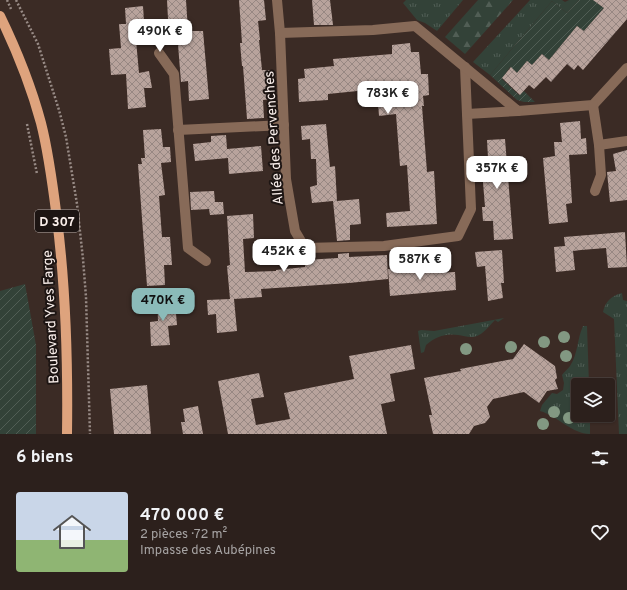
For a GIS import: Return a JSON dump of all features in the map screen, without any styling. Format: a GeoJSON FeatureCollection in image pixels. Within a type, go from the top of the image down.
{"type":"FeatureCollection","features":[{"type":"Feature","properties":{"kind":"main road","name":"Boulevard Yves Farge"},"geometry":{"type":"LineString","coordinates":[[0,16],[30,87],[41,124],[54,192],[62,263],[67,342],[67,434]]}},
{"type":"Feature","properties":{"kind":"street","name":"Allée des Pervenches"},"geometry":{"type":"LineString","coordinates":[[277,0],[280,33],[286,179],[295,231],[305,248],[384,246],[458,236],[471,209],[465,67]]}},
{"type":"Feature","properties":{"kind":"street"},"geometry":{"type":"LineString","coordinates":[[280,33],[372,30],[415,26],[518,111]]}},
{"type":"Feature","properties":{"kind":"street"},"geometry":{"type":"LineString","coordinates":[[159,53],[174,74],[188,248],[206,261]]}},
{"type":"Feature","properties":{"kind":"street"},"geometry":{"type":"LineString","coordinates":[[467,114],[594,105],[627,68]]}},
{"type":"Feature","properties":{"kind":"street"},"geometry":{"type":"LineString","coordinates":[[594,105],[601,175],[595,191]]}},
{"type":"Feature","properties":{"kind":"street"},"geometry":{"type":"LineString","coordinates":[[178,130],[284,125]]}},
{"type":"Feature","properties":{"kind":"street"},"geometry":{"type":"LineString","coordinates":[[599,145],[627,141]]}},
{"type":"Feature","properties":{"kind":"path"},"geometry":{"type":"LineString","coordinates":[[26,121],[37,176]]}},
{"type":"Feature","properties":{"kind":"green space"},"geometry":{"type":"Polygon","coordinates":[[[406,0],[463,0],[437,31],[425,23],[417,20],[403,3],[406,0]]]}},
{"type":"Feature","properties":{"kind":"green space"},"geometry":{"type":"Polygon","coordinates":[[[478,0],[513,0],[465,54],[445,37],[478,0]]]}},
{"type":"Feature","properties":{"kind":"green space"},"geometry":{"type":"Polygon","coordinates":[[[530,0],[562,0],[565,2],[569,0],[579,0],[567,13],[552,1],[490,75],[473,62],[530,0]]]}},
{"type":"Feature","properties":{"kind":"green space"},"geometry":{"type":"Polygon","coordinates":[[[579,0],[599,0],[597,3],[604,8],[584,31],[577,26],[549,60],[542,54],[532,65],[527,61],[517,73],[510,67],[502,79],[519,95],[524,91],[535,102],[524,102],[517,100],[490,75],[552,1],[567,13],[579,0]]]}},
{"type":"Feature","properties":{"kind":"green space"},"geometry":{"type":"Polygon","coordinates":[[[25,284],[36,345],[36,434],[0,434],[0,291],[25,284]]]}},
{"type":"Feature","properties":{"kind":"green space"},"geometry":{"type":"Polygon","coordinates":[[[622,293],[623,300],[627,301],[627,434],[619,434],[614,319],[603,312],[605,305],[615,295],[622,293]]]}},
{"type":"Feature","properties":{"kind":"green space"},"geometry":{"type":"Polygon","coordinates":[[[504,318],[498,322],[495,320],[483,332],[474,337],[445,335],[437,338],[426,345],[424,352],[421,353],[418,331],[434,331],[504,318]]]}},
{"type":"Feature","properties":{"kind":"green space"},"geometry":{"type":"Polygon","coordinates":[[[583,326],[587,326],[589,378],[571,378],[571,422],[590,422],[590,434],[577,431],[547,413],[540,411],[542,405],[552,393],[557,394],[563,390],[564,383],[562,375],[573,361],[583,326]]]}},
{"type":"Feature","properties":{"kind":"building"},"geometry":{"type":"Polygon","coordinates":[[[167,0],[186,0],[188,31],[203,31],[209,99],[189,101],[188,81],[181,82],[177,32],[152,34],[153,38],[136,40],[139,73],[149,71],[152,88],[144,88],[146,107],[128,109],[126,74],[111,75],[109,49],[121,48],[119,24],[126,24],[125,8],[143,6],[144,21],[168,19],[167,0]]]}},
{"type":"Feature","properties":{"kind":"building"},"geometry":{"type":"Polygon","coordinates":[[[239,0],[264,0],[266,20],[258,21],[259,40],[262,70],[270,70],[272,99],[263,100],[264,118],[247,119],[240,43],[242,43],[239,0]]]}},
{"type":"Feature","properties":{"kind":"building"},"geometry":{"type":"Polygon","coordinates":[[[312,0],[330,0],[333,25],[314,25],[312,0]]]}},
{"type":"Feature","properties":{"kind":"building"},"geometry":{"type":"Polygon","coordinates":[[[593,0],[627,0],[627,19],[583,70],[578,65],[574,70],[567,64],[551,82],[546,77],[534,89],[529,85],[520,95],[502,78],[511,67],[517,73],[527,61],[532,65],[542,54],[549,60],[577,26],[584,31],[604,8],[593,0]]]}},
{"type":"Feature","properties":{"kind":"building"},"geometry":{"type":"Polygon","coordinates":[[[410,43],[411,52],[419,52],[421,74],[428,74],[429,95],[423,96],[424,106],[422,106],[427,172],[434,171],[437,224],[387,227],[386,213],[410,211],[407,165],[400,166],[396,114],[379,116],[377,89],[328,94],[328,100],[299,102],[298,79],[305,78],[304,69],[334,66],[333,59],[392,54],[392,45],[410,43]]]}},
{"type":"Feature","properties":{"kind":"building"},"geometry":{"type":"Polygon","coordinates":[[[580,121],[581,139],[586,138],[587,154],[569,155],[572,203],[566,204],[568,222],[549,224],[543,158],[555,156],[554,142],[562,142],[560,123],[580,121]]]}},
{"type":"Feature","properties":{"kind":"building"},"geometry":{"type":"Polygon","coordinates":[[[326,124],[330,167],[335,166],[337,201],[359,199],[361,224],[350,225],[350,240],[337,241],[333,201],[312,203],[310,187],[317,185],[316,159],[311,159],[310,139],[302,140],[301,126],[326,124]]]}},
{"type":"Feature","properties":{"kind":"building"},"geometry":{"type":"Polygon","coordinates":[[[161,129],[163,147],[170,147],[171,162],[161,163],[165,195],[159,196],[162,237],[170,237],[172,265],[164,265],[165,285],[147,286],[138,164],[142,164],[141,158],[145,158],[143,130],[161,129]]]}},
{"type":"Feature","properties":{"kind":"building"},"geometry":{"type":"Polygon","coordinates":[[[226,135],[227,149],[261,146],[263,171],[229,174],[228,158],[195,161],[193,144],[211,142],[211,136],[226,135]]]}},
{"type":"Feature","properties":{"kind":"building"},"geometry":{"type":"Polygon","coordinates":[[[505,139],[513,239],[494,240],[493,221],[483,221],[482,207],[485,207],[481,158],[488,158],[487,140],[505,139]]]}},
{"type":"Feature","properties":{"kind":"building"},"geometry":{"type":"Polygon","coordinates":[[[627,150],[627,200],[610,202],[607,172],[616,171],[613,154],[627,150]]]}},
{"type":"Feature","properties":{"kind":"building"},"geometry":{"type":"Polygon","coordinates":[[[214,191],[215,202],[223,202],[224,214],[210,215],[209,209],[191,210],[190,192],[214,191]]]}},
{"type":"Feature","properties":{"kind":"building"},"geometry":{"type":"Polygon","coordinates":[[[253,214],[254,238],[243,239],[245,272],[276,271],[305,267],[305,260],[338,258],[338,254],[349,253],[349,257],[387,255],[388,279],[261,289],[262,297],[234,299],[237,331],[217,333],[216,314],[208,315],[207,300],[230,299],[227,266],[230,265],[227,216],[253,214]]]}},
{"type":"Feature","properties":{"kind":"building"},"geometry":{"type":"Polygon","coordinates":[[[625,232],[627,267],[608,268],[606,248],[573,251],[575,270],[556,272],[554,247],[565,246],[564,237],[625,232]]]}},
{"type":"Feature","properties":{"kind":"building"},"geometry":{"type":"Polygon","coordinates":[[[502,250],[504,283],[501,283],[503,298],[488,301],[485,266],[477,267],[475,252],[502,250]]]}},
{"type":"Feature","properties":{"kind":"building"},"geometry":{"type":"Polygon","coordinates":[[[435,266],[436,273],[455,272],[456,290],[390,296],[388,269],[435,266]]]}},
{"type":"Feature","properties":{"kind":"building"},"geometry":{"type":"Polygon","coordinates":[[[172,296],[172,303],[175,302],[177,325],[168,326],[170,345],[151,346],[150,322],[158,321],[157,297],[172,296]]]}},
{"type":"Feature","properties":{"kind":"building"},"geometry":{"type":"Polygon","coordinates":[[[524,344],[555,366],[557,378],[555,380],[558,389],[547,391],[539,403],[524,392],[493,399],[487,407],[490,417],[485,423],[474,426],[469,434],[433,434],[429,415],[432,415],[424,378],[461,371],[460,369],[513,359],[524,344]]]}},
{"type":"Feature","properties":{"kind":"building"},"geometry":{"type":"Polygon","coordinates":[[[411,345],[415,369],[390,374],[395,401],[381,404],[387,434],[228,434],[218,381],[259,373],[264,397],[251,399],[256,425],[290,419],[284,393],[354,379],[349,356],[411,345]]]}},
{"type":"Feature","properties":{"kind":"building"},"geometry":{"type":"Polygon","coordinates":[[[147,385],[151,434],[114,434],[110,389],[147,385]]]}},
{"type":"Feature","properties":{"kind":"building"},"geometry":{"type":"Polygon","coordinates":[[[198,406],[203,434],[183,434],[181,422],[185,422],[183,409],[198,406]]]}}]}
